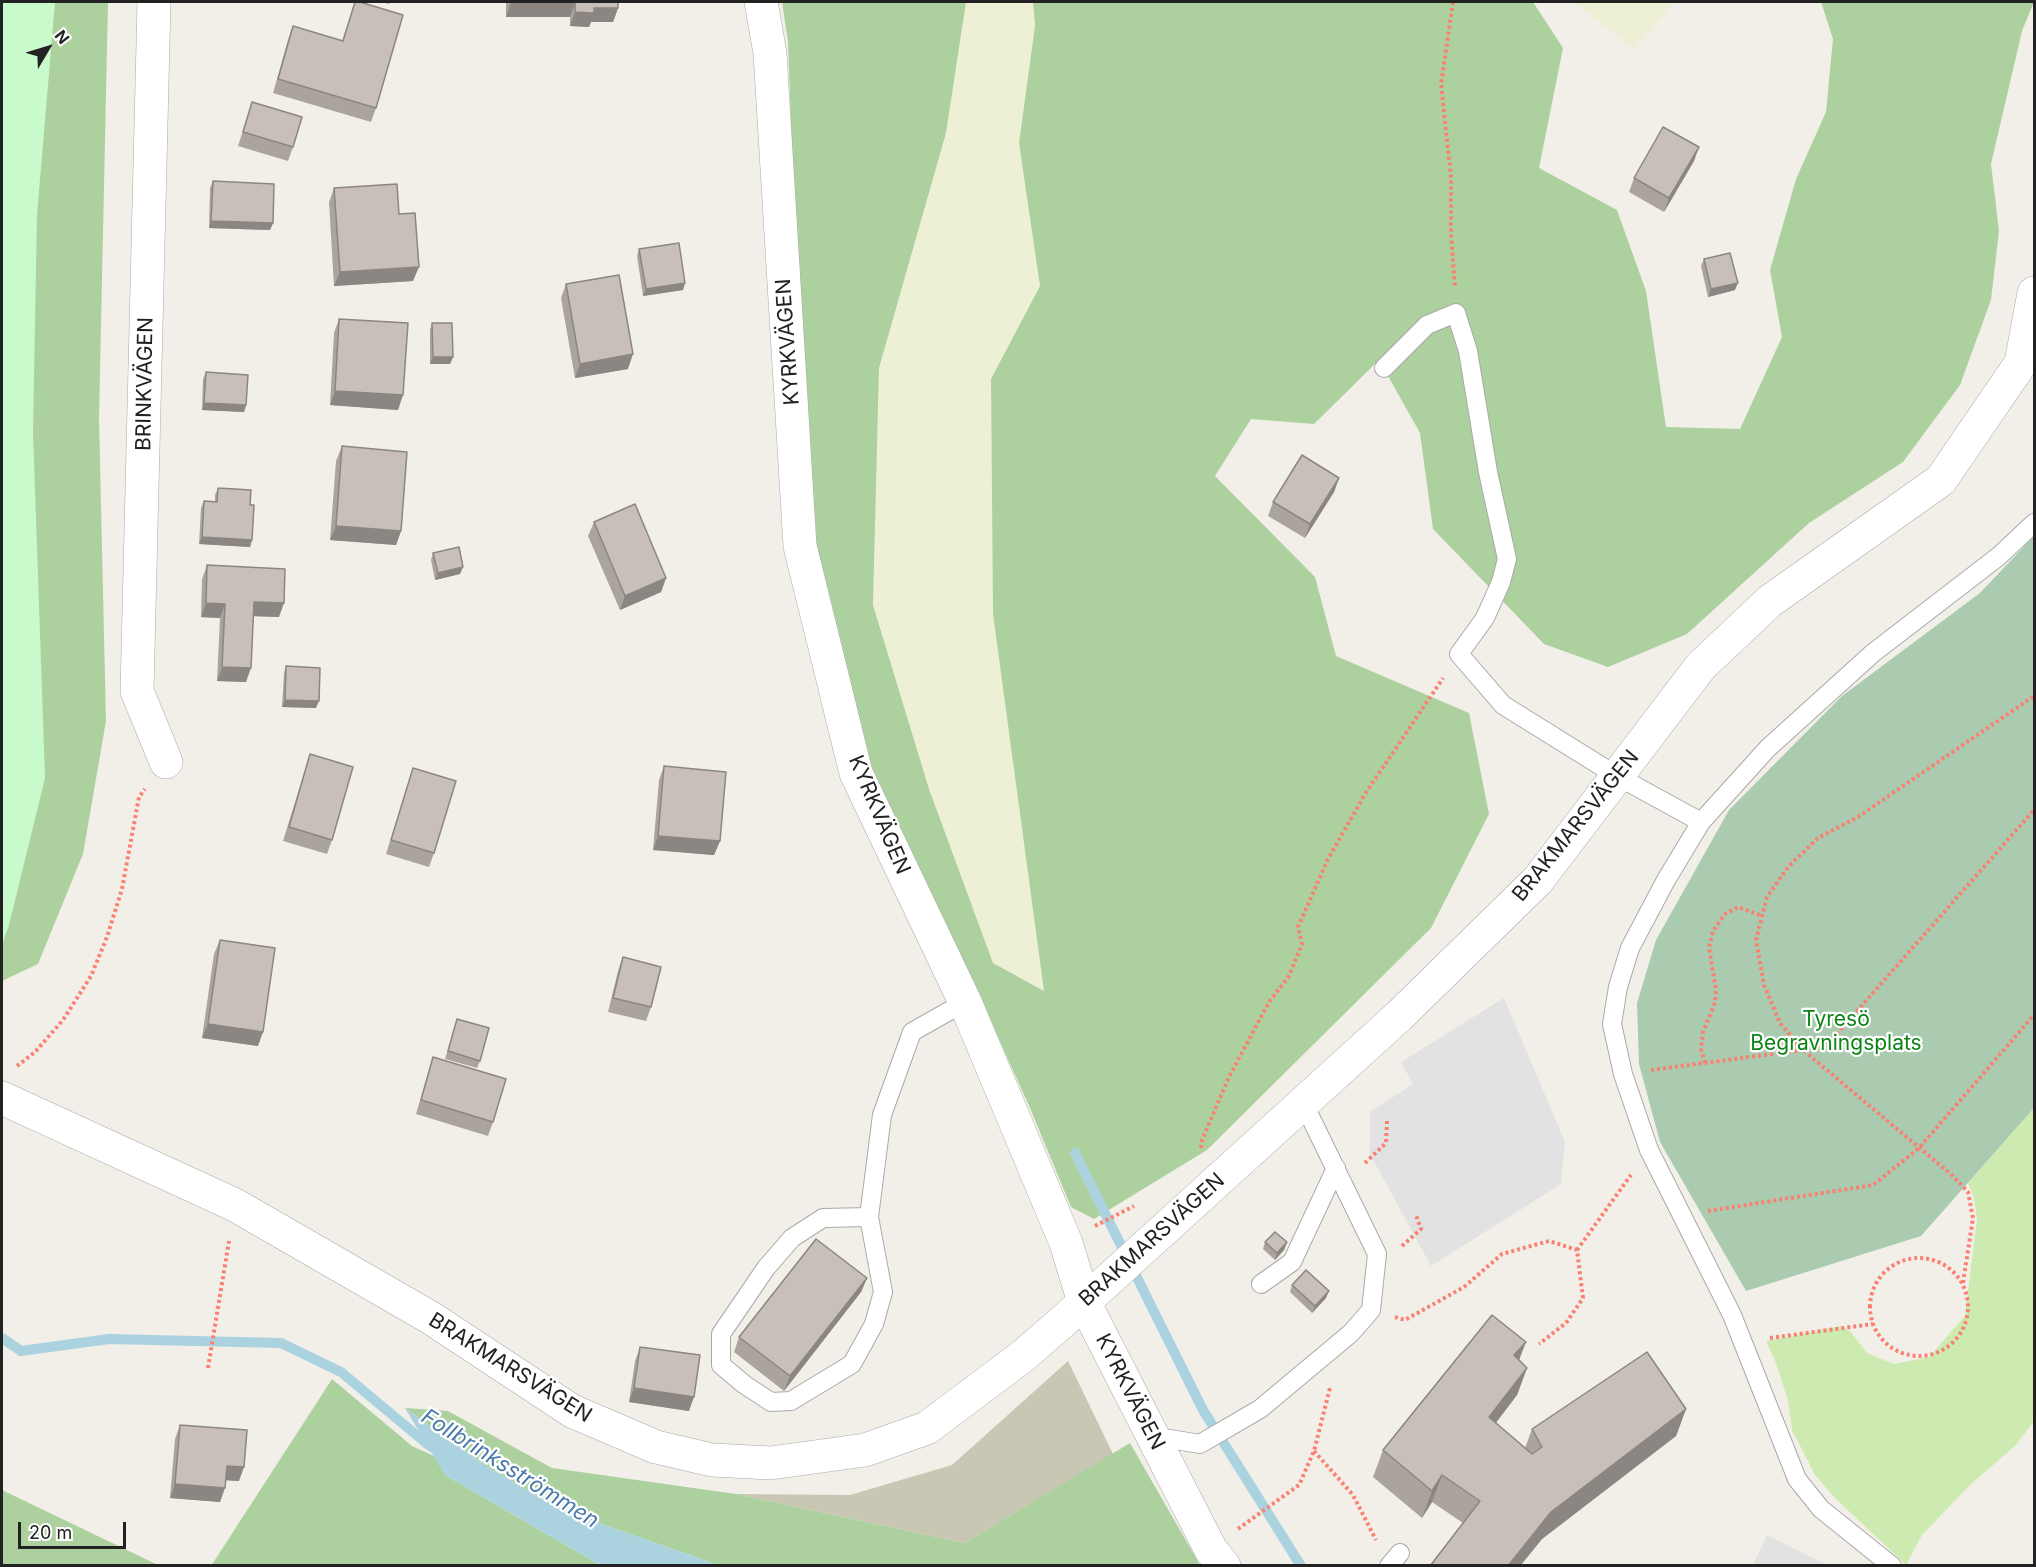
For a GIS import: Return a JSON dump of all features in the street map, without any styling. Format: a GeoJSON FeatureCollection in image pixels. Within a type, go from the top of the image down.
{"type":"FeatureCollection","features":[{"type":"Feature","properties":{"kind":"street","name":"BRINKVÄGEN"},"geometry":{"type":"LineString","coordinates":[[154,2],[138,691],[166,762]]}},
{"type":"Feature","properties":{"kind":"street","name":"KYRKVÄGEN"},"geometry":{"type":"LineString","coordinates":[[761,2],[770,53],[800,546],[856,773],[965,1002],[1066,1243],[1084,1302],[1211,1550],[1224,1566]]}},
{"type":"Feature","properties":{"kind":"street","name":"BRAKMARSVÄGEN"},"geometry":{"type":"LineString","coordinates":[[7,1084],[235,1205],[431,1318],[572,1411],[656,1447],[712,1460],[771,1463],[865,1450],[927,1428],[1023,1356],[1129,1262],[1399,1016],[1538,880],[1701,666],[1770,601],[1941,480],[2020,363],[2034,293]]}},
{"type":"Feature","properties":{"kind":"lane"},"geometry":{"type":"LineString","coordinates":[[1384,368],[1427,325],[1456,313],[1468,351],[1488,472],[1507,559],[1501,582],[1485,618],[1459,654],[1503,705],[1617,776],[1701,822]]}},
{"type":"Feature","properties":{"kind":"lane"},"geometry":{"type":"LineString","coordinates":[[1892,1566],[1821,1509],[1797,1479],[1732,1315],[1649,1150],[1623,1074],[1612,1024],[1618,987],[1630,948],[1666,880],[1701,822],[1768,748],[1873,653],[2000,556],[2034,523]]}},
{"type":"Feature","properties":{"kind":"lane"},"geometry":{"type":"LineString","coordinates":[[869,1217],[823,1218],[792,1238],[766,1268],[721,1334],[721,1365],[771,1402],[791,1401],[852,1364],[874,1324],[883,1292],[869,1217],[882,1115],[912,1032],[965,1002]]}},
{"type":"Feature","properties":{"kind":"lane"},"geometry":{"type":"LineString","coordinates":[[1152,1436],[1200,1444],[1260,1409],[1351,1333],[1371,1310],[1377,1254],[1303,1102]]}},
{"type":"Feature","properties":{"kind":"lane"},"geometry":{"type":"LineString","coordinates":[[1261,1284],[1292,1262],[1336,1168]]}},
{"type":"Feature","properties":{"kind":"path"},"geometry":{"type":"LineString","coordinates":[[1453,2],[1441,84],[1451,177],[1451,233],[1456,313]]}},
{"type":"Feature","properties":{"kind":"path"},"geometry":{"type":"LineString","coordinates":[[1200,1153],[1202,1140],[1229,1077],[1269,1002],[1289,976],[1302,944],[1298,927],[1328,859],[1365,794],[1459,654]]}},
{"type":"Feature","properties":{"kind":"path"},"geometry":{"type":"LineString","coordinates":[[1963,1283],[1973,1218],[1968,1192],[1953,1176],[1803,1050],[1780,1023],[1764,985],[1756,940],[1767,897],[1788,867],[1818,838],[1858,817],[2034,696]]}},
{"type":"Feature","properties":{"kind":"path"},"geometry":{"type":"LineString","coordinates":[[7,1084],[63,1020],[91,976],[107,937],[122,889],[139,797],[166,762]]}},
{"type":"Feature","properties":{"kind":"path"},"geometry":{"type":"LineString","coordinates":[[1623,1074],[1803,1050],[1828,1044],[2034,810]]}},
{"type":"Feature","properties":{"kind":"path"},"geometry":{"type":"LineString","coordinates":[[1705,1063],[1701,1049],[1703,1032],[1715,1003],[1716,990],[1709,947],[1713,931],[1725,914],[1738,907],[1762,916]]}},
{"type":"Feature","properties":{"kind":"path"},"geometry":{"type":"LineString","coordinates":[[1681,1215],[1873,1185],[1919,1148],[2034,1015]]}},
{"type":"Feature","properties":{"kind":"path"},"geometry":{"type":"LineString","coordinates":[[1365,1162],[1386,1143],[1387,1121]]}},
{"type":"Feature","properties":{"kind":"path"},"geometry":{"type":"LineString","coordinates":[[1539,1344],[1566,1323],[1583,1298],[1577,1250],[1649,1150]]}},
{"type":"Feature","properties":{"kind":"path"},"geometry":{"type":"LineString","coordinates":[[1097,1225],[1139,1204]]}},
{"type":"Feature","properties":{"kind":"path"},"geometry":{"type":"LineString","coordinates":[[208,1368],[235,1205]]}},
{"type":"Feature","properties":{"kind":"path"},"geometry":{"type":"LineString","coordinates":[[1402,1247],[1421,1229],[1416,1215]]}},
{"type":"Feature","properties":{"kind":"path"},"geometry":{"type":"LineString","coordinates":[[1371,1310],[1405,1320],[1464,1287],[1502,1254],[1549,1241],[1577,1250]]}},
{"type":"Feature","properties":{"kind":"path"},"geometry":{"type":"LineString","coordinates":[[1923,1257],[1939,1261],[1953,1270],[1963,1283],[1968,1299],[1968,1315],[1963,1330],[1953,1343],[1940,1352],[1924,1356],[1908,1355],[1893,1349],[1881,1338],[1873,1324],[1869,1308],[1872,1292],[1880,1277],[1891,1266],[1899,1262],[1923,1257]]}},
{"type":"Feature","properties":{"kind":"path"},"geometry":{"type":"LineString","coordinates":[[1742,1341],[1873,1324]]}},
{"type":"Feature","properties":{"kind":"path"},"geometry":{"type":"LineString","coordinates":[[1254,1516],[1299,1485],[1314,1451],[1330,1387]]}},
{"type":"Feature","properties":{"kind":"path"},"geometry":{"type":"LineString","coordinates":[[1314,1451],[1353,1496],[1380,1547]]}},
{"type":"Feature","properties":{"kind":"shaded area"},"geometry":{"type":"Polygon","coordinates":[[[966,2],[1033,2],[1035,26],[1019,143],[1040,286],[991,379],[993,614],[1045,991],[993,963],[929,789],[873,605],[879,368],[946,133],[966,2]]]}},
{"type":"Feature","properties":{"kind":"shaded area"},"geometry":{"type":"Polygon","coordinates":[[[1573,2],[1675,2],[1634,49],[1573,2]]]}},
{"type":"Feature","properties":{"kind":"shaded area"},"geometry":{"type":"Polygon","coordinates":[[[1504,998],[1565,1142],[1561,1184],[1431,1266],[1370,1154],[1370,1112],[1413,1084],[1401,1062],[1504,998]]]}},
{"type":"Feature","properties":{"kind":"shaded area"},"geometry":{"type":"Polygon","coordinates":[[[1068,1361],[1113,1454],[965,1543],[736,1494],[850,1495],[952,1465],[1068,1361]]]}},
{"type":"Feature","properties":{"kind":"shaded area"},"geometry":{"type":"Polygon","coordinates":[[[1767,1535],[1827,1565],[1753,1565],[1767,1535]]]}},
{"type":"Feature","properties":{"kind":"green space"},"geometry":{"type":"Polygon","coordinates":[[[2,2],[108,2],[99,418],[106,721],[83,854],[38,964],[2,981],[2,2]]]}},
{"type":"Feature","properties":{"kind":"green space"},"geometry":{"type":"Polygon","coordinates":[[[2,2],[55,2],[37,215],[33,432],[45,778],[2,945],[2,2]]]}},
{"type":"Feature","properties":{"kind":"green space"},"geometry":{"type":"Polygon","coordinates":[[[782,2],[966,2],[946,133],[879,368],[873,605],[929,789],[993,963],[1044,991],[993,614],[991,379],[1040,286],[1019,143],[1035,26],[1033,2],[1533,2],[1563,48],[1539,168],[1617,210],[1646,291],[1666,427],[1740,429],[1782,337],[1770,270],[1796,179],[1826,112],[1833,39],[1821,2],[2034,2],[2022,31],[1991,164],[1999,231],[1991,300],[1960,385],[1903,462],[1809,523],[1687,634],[1608,667],[1544,644],[1433,529],[1420,433],[1379,360],[1314,424],[1251,419],[1215,476],[1315,577],[1336,656],[1469,713],[1489,814],[1431,928],[1207,1150],[1094,1219],[1071,1207],[1030,1108],[979,995],[879,794],[843,668],[817,550],[795,229],[788,42],[782,2]]]}},
{"type":"Feature","properties":{"kind":"green space","name":"Tyresö Begravningsplats"},"geometry":{"type":"Polygon","coordinates":[[[2034,536],[2034,1108],[1921,1236],[1746,1291],[1660,1142],[1639,1064],[1637,1003],[1656,940],[1729,810],[1842,696],[1980,593],[2034,536]]]}},
{"type":"Feature","properties":{"kind":"green space"},"geometry":{"type":"Polygon","coordinates":[[[2034,1108],[2034,1421],[2016,1445],[1970,1485],[1922,1535],[1906,1565],[1835,1498],[1815,1475],[1792,1430],[1788,1400],[1766,1341],[1841,1326],[1851,1332],[1867,1353],[1894,1364],[1929,1357],[1965,1316],[1977,1219],[1974,1198],[1968,1183],[2034,1108]]]}},
{"type":"Feature","properties":{"kind":"green space"},"geometry":{"type":"Polygon","coordinates":[[[332,1379],[412,1446],[434,1456],[445,1475],[600,1565],[211,1566],[332,1379]]]}},
{"type":"Feature","properties":{"kind":"green space"},"geometry":{"type":"Polygon","coordinates":[[[405,1408],[448,1411],[552,1468],[736,1494],[965,1543],[1130,1443],[1200,1565],[718,1565],[559,1509],[486,1466],[405,1408]]]}},
{"type":"Feature","properties":{"kind":"green space"},"geometry":{"type":"Polygon","coordinates":[[[2,1490],[158,1565],[2,1565],[2,1490]]]}},
{"type":"Feature","properties":{"kind":"water"},"geometry":{"type":"Polygon","coordinates":[[[405,1408],[486,1466],[559,1509],[718,1565],[600,1565],[445,1475],[405,1408]]]}},
{"type":"Feature","properties":{"kind":"building"},"geometry":{"type":"Polygon","coordinates":[[[355,2],[403,15],[376,108],[278,79],[293,26],[343,41],[355,2]]]}},
{"type":"Feature","properties":{"kind":"building"},"geometry":{"type":"Polygon","coordinates":[[[511,2],[618,2],[618,8],[594,8],[594,13],[575,12],[575,3],[511,2]]]}},
{"type":"Feature","properties":{"kind":"building"},"geometry":{"type":"Polygon","coordinates":[[[252,102],[302,117],[293,147],[243,132],[252,102]]]}},
{"type":"Feature","properties":{"kind":"building"},"geometry":{"type":"Polygon","coordinates":[[[1663,127],[1699,147],[1669,198],[1634,178],[1663,127]]]}},
{"type":"Feature","properties":{"kind":"building"},"geometry":{"type":"Polygon","coordinates":[[[213,181],[274,184],[273,223],[211,221],[213,181]]]}},
{"type":"Feature","properties":{"kind":"building"},"geometry":{"type":"Polygon","coordinates":[[[397,184],[399,214],[415,213],[419,267],[340,272],[334,188],[397,184]]]}},
{"type":"Feature","properties":{"kind":"building"},"geometry":{"type":"Polygon","coordinates":[[[679,243],[685,283],[646,289],[639,249],[679,243]]]}},
{"type":"Feature","properties":{"kind":"building"},"geometry":{"type":"Polygon","coordinates":[[[1730,253],[1738,283],[1711,289],[1704,259],[1730,253]]]}},
{"type":"Feature","properties":{"kind":"building"},"geometry":{"type":"Polygon","coordinates":[[[619,275],[633,354],[580,364],[566,284],[619,275]]]}},
{"type":"Feature","properties":{"kind":"building"},"geometry":{"type":"Polygon","coordinates":[[[339,319],[408,323],[403,395],[335,391],[339,319]]]}},
{"type":"Feature","properties":{"kind":"building"},"geometry":{"type":"Polygon","coordinates":[[[432,323],[452,323],[453,357],[433,357],[432,323]]]}},
{"type":"Feature","properties":{"kind":"building"},"geometry":{"type":"Polygon","coordinates":[[[206,372],[248,375],[246,405],[204,403],[206,372]]]}},
{"type":"Feature","properties":{"kind":"building"},"geometry":{"type":"Polygon","coordinates":[[[342,446],[407,452],[401,531],[336,526],[342,446]]]}},
{"type":"Feature","properties":{"kind":"building"},"geometry":{"type":"Polygon","coordinates":[[[1302,455],[1339,478],[1310,524],[1273,502],[1302,455]]]}},
{"type":"Feature","properties":{"kind":"building"},"geometry":{"type":"Polygon","coordinates":[[[218,488],[251,490],[250,505],[254,505],[252,540],[202,537],[204,501],[217,502],[218,488]]]}},
{"type":"Feature","properties":{"kind":"building"},"geometry":{"type":"Polygon","coordinates":[[[635,504],[666,578],[625,596],[594,522],[635,504]]]}},
{"type":"Feature","properties":{"kind":"building"},"geometry":{"type":"Polygon","coordinates":[[[459,547],[463,567],[438,573],[433,553],[459,547]]]}},
{"type":"Feature","properties":{"kind":"building"},"geometry":{"type":"Polygon","coordinates":[[[207,565],[285,569],[284,603],[254,602],[251,668],[222,667],[225,604],[206,603],[207,565]]]}},
{"type":"Feature","properties":{"kind":"building"},"geometry":{"type":"Polygon","coordinates":[[[286,666],[320,668],[319,701],[285,700],[286,666]]]}},
{"type":"Feature","properties":{"kind":"building"},"geometry":{"type":"Polygon","coordinates":[[[310,754],[353,767],[332,840],[289,827],[310,754]]]}},
{"type":"Feature","properties":{"kind":"building"},"geometry":{"type":"Polygon","coordinates":[[[664,766],[726,772],[720,841],[658,836],[664,766]]]}},
{"type":"Feature","properties":{"kind":"building"},"geometry":{"type":"Polygon","coordinates":[[[413,768],[456,781],[434,853],[391,840],[413,768]]]}},
{"type":"Feature","properties":{"kind":"building"},"geometry":{"type":"Polygon","coordinates":[[[220,940],[275,948],[263,1032],[208,1024],[220,940]]]}},
{"type":"Feature","properties":{"kind":"building"},"geometry":{"type":"Polygon","coordinates":[[[623,957],[661,967],[651,1007],[613,998],[623,957]]]}},
{"type":"Feature","properties":{"kind":"building"},"geometry":{"type":"Polygon","coordinates":[[[457,1019],[489,1028],[480,1061],[448,1051],[457,1019]]]}},
{"type":"Feature","properties":{"kind":"building"},"geometry":{"type":"Polygon","coordinates":[[[433,1057],[506,1079],[493,1122],[421,1100],[433,1057]]]}},
{"type":"Feature","properties":{"kind":"building"},"geometry":{"type":"Polygon","coordinates":[[[1275,1232],[1287,1242],[1277,1253],[1265,1242],[1275,1232]]]}},
{"type":"Feature","properties":{"kind":"building"},"geometry":{"type":"Polygon","coordinates":[[[816,1239],[867,1278],[790,1376],[739,1337],[816,1239]]]}},
{"type":"Feature","properties":{"kind":"building"},"geometry":{"type":"Polygon","coordinates":[[[1306,1270],[1329,1291],[1315,1306],[1292,1285],[1306,1270]]]}},
{"type":"Feature","properties":{"kind":"building"},"geometry":{"type":"Polygon","coordinates":[[[1492,1315],[1526,1342],[1514,1355],[1527,1368],[1489,1417],[1532,1454],[1542,1447],[1532,1429],[1647,1352],[1686,1409],[1551,1512],[1508,1566],[1430,1566],[1480,1501],[1442,1475],[1432,1491],[1383,1450],[1492,1315]]]}},
{"type":"Feature","properties":{"kind":"building"},"geometry":{"type":"Polygon","coordinates":[[[640,1347],[700,1355],[694,1397],[634,1388],[640,1347]]]}},
{"type":"Feature","properties":{"kind":"building"},"geometry":{"type":"Polygon","coordinates":[[[180,1425],[247,1430],[244,1467],[227,1466],[225,1488],[175,1484],[180,1425]]]}},
{"type":"Feature","properties":{"kind":"waterway"},"geometry":{"type":"LineString","coordinates":[[1075,1153],[1203,1410],[1301,1566]]}},
{"type":"Feature","properties":{"kind":"waterway","name":"Follbrinksströmmen"},"geometry":{"type":"LineString","coordinates":[[2,1338],[21,1351],[109,1339],[281,1343],[341,1372],[438,1451]]}}]}
